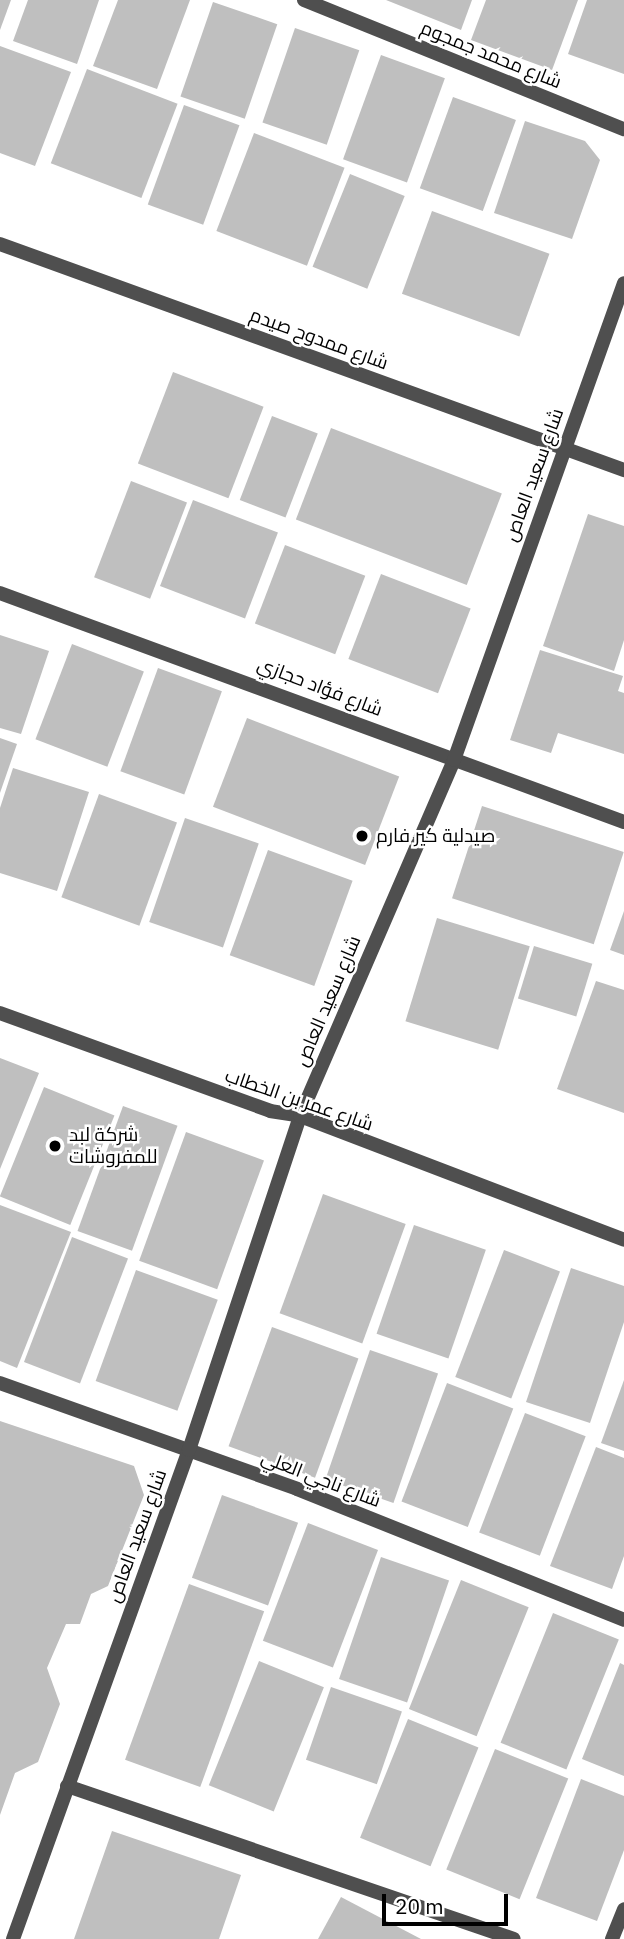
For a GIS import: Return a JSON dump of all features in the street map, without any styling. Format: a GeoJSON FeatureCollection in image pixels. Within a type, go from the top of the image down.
{"type":"FeatureCollection","features":[{"type":"Feature","properties":{"kind":"street","name":"شارع محمد جمجوم"},"geometry":{"type":"LineString","coordinates":[[304,0],[624,129]]}},
{"type":"Feature","properties":{"kind":"street","name":"شارع ممدوح صيدم"},"geometry":{"type":"LineString","coordinates":[[0,244],[624,470]]}},
{"type":"Feature","properties":{"kind":"street","name":"شارع سعيد العاص"},"geometry":{"type":"LineString","coordinates":[[13,1939],[189,1450],[300,1116],[454,760],[624,283]]}},
{"type":"Feature","properties":{"kind":"street","name":"شارع فؤاد حجازي"},"geometry":{"type":"LineString","coordinates":[[0,593],[624,822]]}},
{"type":"Feature","properties":{"kind":"street","name":"شارع عمر بن الخطاب"},"geometry":{"type":"LineString","coordinates":[[0,1013],[270,1111],[300,1116],[624,1240]]}},
{"type":"Feature","properties":{"kind":"street","name":"شارع ناجي العلي"},"geometry":{"type":"LineString","coordinates":[[0,1383],[189,1450],[624,1620]]}},
{"type":"Feature","properties":{"kind":"street"},"geometry":{"type":"LineString","coordinates":[[67,1786],[514,1939]]}},
{"type":"Feature","properties":{"kind":"street"},"geometry":{"type":"LineString","coordinates":[[612,1939],[624,1909]]}},
{"type":"Feature","properties":{"kind":"building"},"geometry":{"type":"Polygon","coordinates":[[[0,0],[11,0],[0,30],[0,0]]]}},
{"type":"Feature","properties":{"kind":"building"},"geometry":{"type":"Polygon","coordinates":[[[28,0],[99,0],[77,64],[13,41],[28,0]]]}},
{"type":"Feature","properties":{"kind":"building"},"geometry":{"type":"Polygon","coordinates":[[[118,0],[190,0],[157,89],[93,66],[118,0]]]}},
{"type":"Feature","properties":{"kind":"building"},"geometry":{"type":"Polygon","coordinates":[[[386,0],[472,0],[461,30],[386,0]]]}},
{"type":"Feature","properties":{"kind":"building"},"geometry":{"type":"Polygon","coordinates":[[[486,0],[578,0],[552,70],[471,40],[486,0]]]}},
{"type":"Feature","properties":{"kind":"building"},"geometry":{"type":"Polygon","coordinates":[[[587,0],[624,0],[624,74],[568,54],[587,0]]]}},
{"type":"Feature","properties":{"kind":"building"},"geometry":{"type":"Polygon","coordinates":[[[213,2],[277,24],[245,119],[180,97],[213,2]]]}},
{"type":"Feature","properties":{"kind":"building"},"geometry":{"type":"Polygon","coordinates":[[[295,28],[359,50],[327,145],[262,123],[295,28]]]}},
{"type":"Feature","properties":{"kind":"building"},"geometry":{"type":"Polygon","coordinates":[[[0,46],[71,72],[35,166],[0,153],[0,46]]]}},
{"type":"Feature","properties":{"kind":"building"},"geometry":{"type":"Polygon","coordinates":[[[381,55],[445,78],[407,183],[343,159],[381,55]]]}},
{"type":"Feature","properties":{"kind":"building"},"geometry":{"type":"Polygon","coordinates":[[[87,69],[178,104],[141,198],[51,163],[87,69]]]}},
{"type":"Feature","properties":{"kind":"building"},"geometry":{"type":"Polygon","coordinates":[[[453,97],[516,120],[483,211],[420,188],[453,97]]]}},
{"type":"Feature","properties":{"kind":"building"},"geometry":{"type":"Polygon","coordinates":[[[184,105],[239,125],[203,225],[148,205],[184,105]]]}},
{"type":"Feature","properties":{"kind":"building"},"geometry":{"type":"Polygon","coordinates":[[[525,121],[585,141],[600,160],[572,239],[494,213],[525,121]]]}},
{"type":"Feature","properties":{"kind":"building"},"geometry":{"type":"Polygon","coordinates":[[[254,133],[345,168],[307,266],[216,231],[254,133]]]}},
{"type":"Feature","properties":{"kind":"building"},"geometry":{"type":"Polygon","coordinates":[[[350,174],[405,196],[367,289],[313,267],[350,174]]]}},
{"type":"Feature","properties":{"kind":"building"},"geometry":{"type":"Polygon","coordinates":[[[432,211],[549,254],[519,336],[402,294],[432,211]]]}},
{"type":"Feature","properties":{"kind":"building"},"geometry":{"type":"Polygon","coordinates":[[[173,372],[264,407],[228,498],[138,463],[173,372]]]}},
{"type":"Feature","properties":{"kind":"building"},"geometry":{"type":"Polygon","coordinates":[[[272,416],[318,434],[285,518],[240,500],[272,416]]]}},
{"type":"Feature","properties":{"kind":"building"},"geometry":{"type":"Polygon","coordinates":[[[331,428],[502,494],[467,585],[296,519],[331,428]]]}},
{"type":"Feature","properties":{"kind":"building"},"geometry":{"type":"Polygon","coordinates":[[[131,481],[187,503],[150,599],[94,577],[131,481]]]}},
{"type":"Feature","properties":{"kind":"building"},"geometry":{"type":"Polygon","coordinates":[[[193,500],[278,533],[245,619],[160,586],[193,500]]]}},
{"type":"Feature","properties":{"kind":"building"},"geometry":{"type":"Polygon","coordinates":[[[588,514],[624,526],[624,640],[614,671],[543,646],[588,514]]]}},
{"type":"Feature","properties":{"kind":"building"},"geometry":{"type":"Polygon","coordinates":[[[285,545],[365,576],[335,654],[255,623],[285,545]]]}},
{"type":"Feature","properties":{"kind":"building"},"geometry":{"type":"Polygon","coordinates":[[[381,574],[471,608],[438,693],[348,659],[381,574]]]}},
{"type":"Feature","properties":{"kind":"building"},"geometry":{"type":"Polygon","coordinates":[[[0,635],[49,651],[21,734],[0,728],[0,635]]]}},
{"type":"Feature","properties":{"kind":"building"},"geometry":{"type":"Polygon","coordinates":[[[72,644],[144,672],[107,767],[35,739],[72,644]]]}},
{"type":"Feature","properties":{"kind":"building"},"geometry":{"type":"Polygon","coordinates":[[[540,650],[623,676],[618,691],[624,693],[624,754],[558,733],[551,753],[510,740],[540,650]]]}},
{"type":"Feature","properties":{"kind":"building"},"geometry":{"type":"Polygon","coordinates":[[[158,668],[222,691],[184,795],[120,771],[158,668]]]}},
{"type":"Feature","properties":{"kind":"building"},"geometry":{"type":"Polygon","coordinates":[[[247,718],[399,776],[365,865],[213,807],[247,718]]]}},
{"type":"Feature","properties":{"kind":"building"},"geometry":{"type":"Polygon","coordinates":[[[0,738],[17,744],[0,793],[0,738]]]}},
{"type":"Feature","properties":{"kind":"building"},"geometry":{"type":"Polygon","coordinates":[[[13,768],[89,792],[57,891],[0,873],[0,808],[13,768]]]}},
{"type":"Feature","properties":{"kind":"building"},"geometry":{"type":"Polygon","coordinates":[[[99,794],[177,822],[139,926],[61,897],[99,794]]]}},
{"type":"Feature","properties":{"kind":"building"},"geometry":{"type":"Polygon","coordinates":[[[482,806],[624,852],[594,944],[452,898],[482,806]]]}},
{"type":"Feature","properties":{"kind":"building"},"geometry":{"type":"Polygon","coordinates":[[[185,818],[259,843],[223,947],[149,922],[185,818]]]}},
{"type":"Feature","properties":{"kind":"building"},"geometry":{"type":"Polygon","coordinates":[[[268,850],[353,881],[314,986],[230,955],[268,850]]]}},
{"type":"Feature","properties":{"kind":"building"},"geometry":{"type":"Polygon","coordinates":[[[624,911],[624,955],[610,950],[624,911]]]}},
{"type":"Feature","properties":{"kind":"building"},"geometry":{"type":"Polygon","coordinates":[[[437,918],[530,946],[498,1050],[405,1021],[437,918]]]}},
{"type":"Feature","properties":{"kind":"building"},"geometry":{"type":"Polygon","coordinates":[[[534,946],[592,964],[576,1016],[518,999],[534,946]]]}},
{"type":"Feature","properties":{"kind":"building"},"geometry":{"type":"Polygon","coordinates":[[[596,981],[624,990],[624,1113],[557,1089],[596,981]]]}},
{"type":"Feature","properties":{"kind":"building"},"geometry":{"type":"Polygon","coordinates":[[[0,1058],[39,1073],[0,1169],[0,1058]]]}},
{"type":"Feature","properties":{"kind":"building"},"geometry":{"type":"Polygon","coordinates":[[[44,1087],[114,1115],[70,1225],[0,1196],[44,1087]]]}},
{"type":"Feature","properties":{"kind":"building"},"geometry":{"type":"Polygon","coordinates":[[[123,1106],[178,1126],[132,1251],[78,1231],[123,1106]]]}},
{"type":"Feature","properties":{"kind":"building"},"geometry":{"type":"Polygon","coordinates":[[[186,1132],[264,1160],[217,1289],[139,1261],[186,1132]]]}},
{"type":"Feature","properties":{"kind":"building"},"geometry":{"type":"Polygon","coordinates":[[[323,1194],[406,1224],[362,1343],[280,1313],[323,1194]]]}},
{"type":"Feature","properties":{"kind":"building"},"geometry":{"type":"Polygon","coordinates":[[[0,1205],[71,1232],[17,1368],[0,1361],[0,1205]]]}},
{"type":"Feature","properties":{"kind":"building"},"geometry":{"type":"Polygon","coordinates":[[[414,1225],[486,1250],[448,1358],[377,1334],[414,1225]]]}},
{"type":"Feature","properties":{"kind":"building"},"geometry":{"type":"Polygon","coordinates":[[[72,1237],[128,1259],[80,1384],[24,1362],[72,1237]]]}},
{"type":"Feature","properties":{"kind":"building"},"geometry":{"type":"Polygon","coordinates":[[[504,1250],[560,1272],[511,1398],[455,1377],[504,1250]]]}},
{"type":"Feature","properties":{"kind":"building"},"geometry":{"type":"Polygon","coordinates":[[[571,1268],[624,1286],[624,1322],[590,1423],[526,1402],[571,1268]]]}},
{"type":"Feature","properties":{"kind":"building"},"geometry":{"type":"Polygon","coordinates":[[[136,1270],[218,1300],[177,1411],[96,1381],[136,1270]]]}},
{"type":"Feature","properties":{"kind":"building"},"geometry":{"type":"Polygon","coordinates":[[[272,1327],[358,1358],[315,1478],[229,1446],[272,1327]]]}},
{"type":"Feature","properties":{"kind":"building"},"geometry":{"type":"Polygon","coordinates":[[[370,1350],[438,1373],[393,1503],[325,1480],[370,1350]]]}},
{"type":"Feature","properties":{"kind":"building"},"geometry":{"type":"Polygon","coordinates":[[[624,1380],[624,1451],[601,1443],[624,1380]]]}},
{"type":"Feature","properties":{"kind":"building"},"geometry":{"type":"Polygon","coordinates":[[[447,1383],[513,1408],[468,1527],[401,1502],[447,1383]]]}},
{"type":"Feature","properties":{"kind":"building"},"geometry":{"type":"Polygon","coordinates":[[[525,1413],[586,1436],[540,1556],[479,1532],[525,1413]]]}},
{"type":"Feature","properties":{"kind":"building"},"geometry":{"type":"Polygon","coordinates":[[[0,1421],[134,1466],[144,1495],[108,1586],[91,1594],[80,1624],[66,1624],[47,1668],[60,1704],[38,1762],[15,1773],[0,1815],[0,1421]]]}},
{"type":"Feature","properties":{"kind":"building"},"geometry":{"type":"Polygon","coordinates":[[[596,1447],[624,1458],[624,1556],[612,1589],[550,1566],[596,1447]]]}},
{"type":"Feature","properties":{"kind":"building"},"geometry":{"type":"Polygon","coordinates":[[[222,1495],[298,1523],[268,1605],[192,1578],[222,1495]]]}},
{"type":"Feature","properties":{"kind":"building"},"geometry":{"type":"Polygon","coordinates":[[[308,1523],[378,1550],[333,1668],[263,1641],[308,1523]]]}},
{"type":"Feature","properties":{"kind":"building"},"geometry":{"type":"Polygon","coordinates":[[[381,1557],[449,1580],[407,1702],[339,1679],[381,1557]]]}},
{"type":"Feature","properties":{"kind":"building"},"geometry":{"type":"Polygon","coordinates":[[[461,1580],[529,1607],[477,1736],[409,1709],[461,1580]]]}},
{"type":"Feature","properties":{"kind":"building"},"geometry":{"type":"Polygon","coordinates":[[[189,1584],[264,1611],[200,1787],[125,1760],[189,1584]]]}},
{"type":"Feature","properties":{"kind":"building"},"geometry":{"type":"Polygon","coordinates":[[[553,1613],[619,1640],[566,1769],[501,1743],[553,1613]]]}},
{"type":"Feature","properties":{"kind":"building"},"geometry":{"type":"Polygon","coordinates":[[[259,1661],[324,1687],[274,1811],[209,1785],[259,1661]]]}},
{"type":"Feature","properties":{"kind":"building"},"geometry":{"type":"Polygon","coordinates":[[[620,1663],[624,1665],[624,1776],[582,1759],[620,1663]]]}},
{"type":"Feature","properties":{"kind":"building"},"geometry":{"type":"Polygon","coordinates":[[[331,1687],[402,1711],[377,1784],[306,1760],[331,1687]]]}},
{"type":"Feature","properties":{"kind":"building"},"geometry":{"type":"Polygon","coordinates":[[[408,1719],[478,1747],[431,1866],[360,1838],[408,1719]]]}},
{"type":"Feature","properties":{"kind":"building"},"geometry":{"type":"Polygon","coordinates":[[[495,1749],[568,1779],[520,1899],[446,1870],[495,1749]]]}},
{"type":"Feature","properties":{"kind":"building"},"geometry":{"type":"Polygon","coordinates":[[[581,1779],[624,1796],[624,1850],[597,1921],[536,1898],[581,1779]]]}},
{"type":"Feature","properties":{"kind":"building"},"geometry":{"type":"Polygon","coordinates":[[[112,1831],[241,1875],[219,1939],[74,1939],[112,1831]]]}},
{"type":"Feature","properties":{"kind":"building"},"geometry":{"type":"Polygon","coordinates":[[[341,1897],[421,1939],[318,1939],[341,1897]]]}},
{"type":"Feature","properties":{"kind":"place","name":"صيدلية كير فارم"},"geometry":{"type":"Point","coordinates":[362,836]}},
{"type":"Feature","properties":{"kind":"place","name":"شركة لبد للمفروشات"},"geometry":{"type":"Point","coordinates":[55,1146]}}]}
